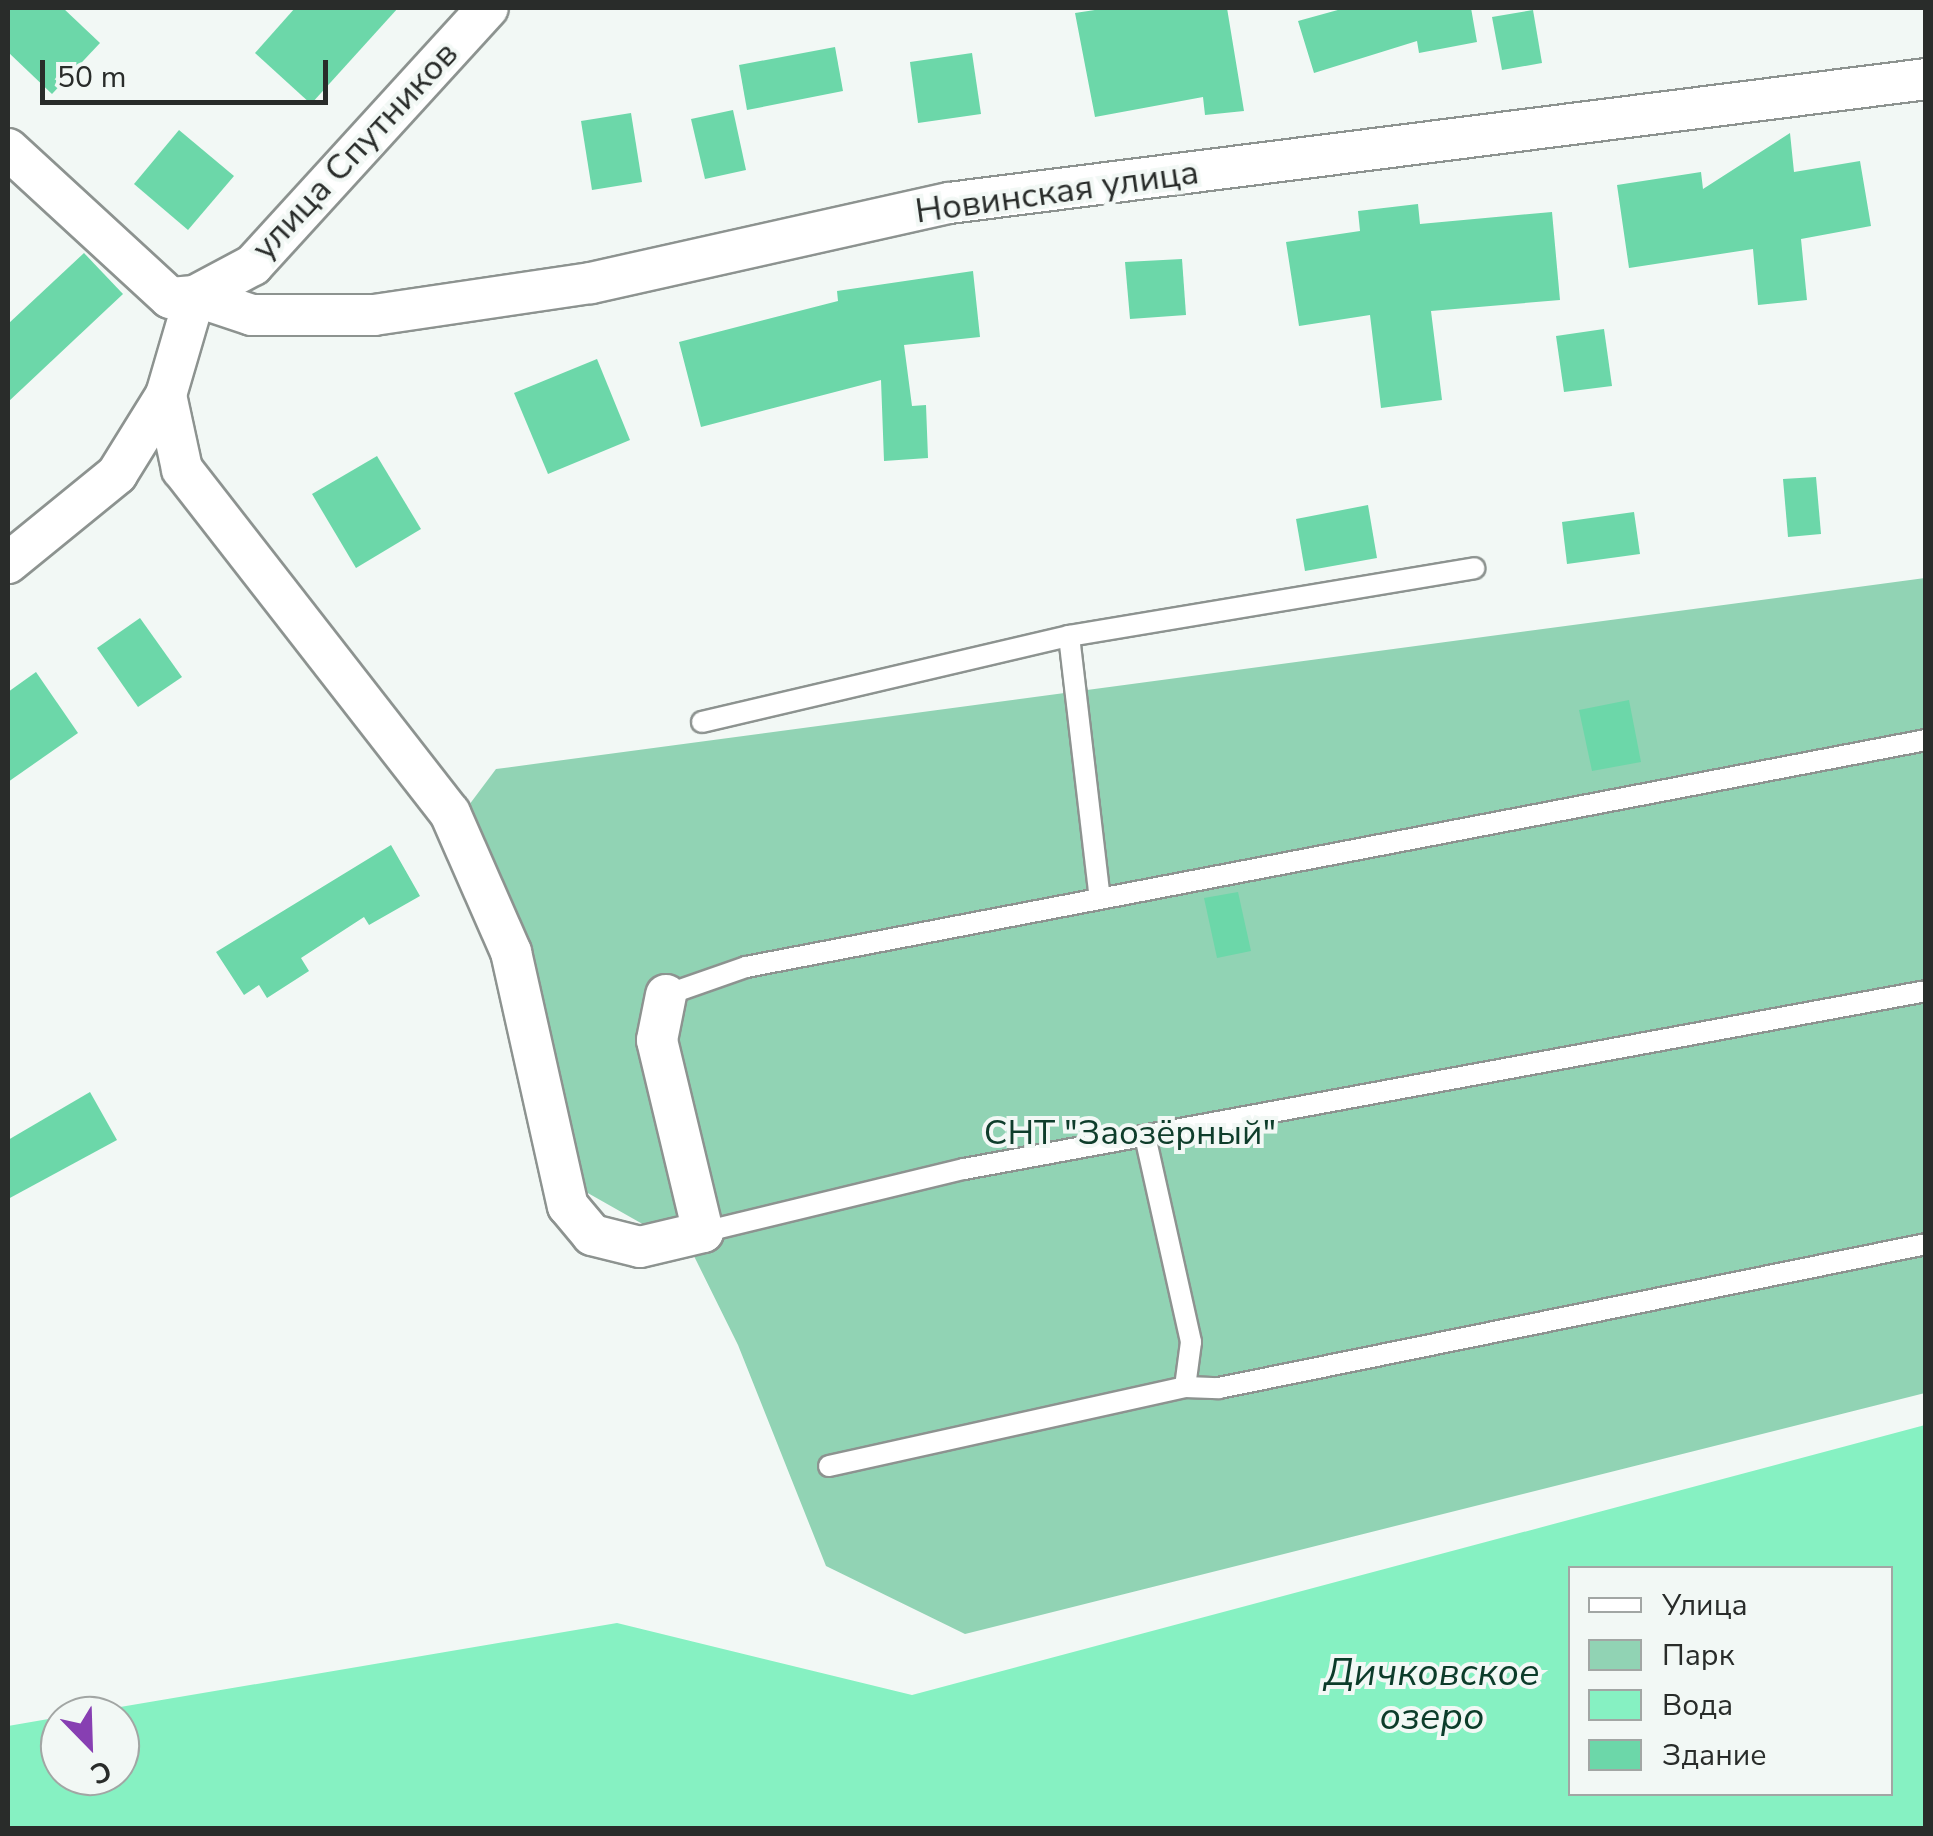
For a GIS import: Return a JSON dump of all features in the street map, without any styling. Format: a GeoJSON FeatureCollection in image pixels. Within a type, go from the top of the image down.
{"type":"FeatureCollection","features":[{"type":"Feature","properties":{"kind":"street","name":"улица Спутников"},"geometry":{"type":"LineString","coordinates":[[196,296],[254,265],[488,8]]}},
{"type":"Feature","properties":{"kind":"street","name":"Новинская улица"},"geometry":{"type":"LineString","coordinates":[[8,149],[126,265],[170,298],[196,296],[252,314],[374,315],[591,284],[950,204],[1926,79]]}},
{"type":"Feature","properties":{"kind":"street"},"geometry":{"type":"LineString","coordinates":[[8,563],[117,474],[166,395],[196,296]]}},
{"type":"Feature","properties":{"kind":"street"},"geometry":{"type":"LineString","coordinates":[[166,395],[182,470],[450,813],[511,952],[568,1206],[592,1236],[640,1247],[704,1232],[657,1040],[666,995]]}},
{"type":"Feature","properties":{"kind":"lane"},"geometry":{"type":"LineString","coordinates":[[702,722],[1069,636],[1474,568]]}},
{"type":"Feature","properties":{"kind":"lane"},"geometry":{"type":"LineString","coordinates":[[1069,636],[1100,898]]}},
{"type":"Feature","properties":{"kind":"lane"},"geometry":{"type":"LineString","coordinates":[[666,995],[746,967],[1926,740]]}},
{"type":"Feature","properties":{"kind":"lane"},"geometry":{"type":"LineString","coordinates":[[704,1232],[1145,1136],[1926,991]]}},
{"type":"Feature","properties":{"kind":"lane"},"geometry":{"type":"LineString","coordinates":[[1145,1136],[1191,1342],[1185,1387]]}},
{"type":"Feature","properties":{"kind":"lane"},"geometry":{"type":"LineString","coordinates":[[829,1466],[1185,1387],[1220,1388],[1926,1244]]}},
{"type":"Feature","properties":{"kind":"green space","name":"СНТ \"Заозёрный\""},"geometry":{"type":"Polygon","coordinates":[[[1925,578],[1925,1393],[965,1634],[826,1566],[738,1345],[692,1252],[586,1192],[525,933],[469,805],[496,769],[1925,578]]]}},
{"type":"Feature","properties":{"kind":"water","name":"Дичковское озеро"},"geometry":{"type":"Polygon","coordinates":[[[1925,1425],[1925,1828],[8,1828],[8,1726],[40,1720],[40,1796],[140,1796],[140,1704],[617,1623],[912,1695],[1925,1425]]]}},
{"type":"Feature","properties":{"kind":"building"},"geometry":{"type":"Polygon","coordinates":[[[8,8],[63,8],[100,43],[52,94],[8,52],[8,8]]]}},
{"type":"Feature","properties":{"kind":"building"},"geometry":{"type":"Polygon","coordinates":[[[295,8],[398,8],[311,104],[255,53],[295,8]]]}},
{"type":"Feature","properties":{"kind":"building"},"geometry":{"type":"Polygon","coordinates":[[[1108,8],[1227,8],[1244,111],[1205,115],[1203,97],[1095,117],[1075,13],[1108,8]]]}},
{"type":"Feature","properties":{"kind":"building"},"geometry":{"type":"Polygon","coordinates":[[[1345,8],[1471,8],[1477,42],[1419,53],[1417,41],[1314,73],[1298,21],[1345,8]]]}},
{"type":"Feature","properties":{"kind":"building"},"geometry":{"type":"Polygon","coordinates":[[[1533,10],[1542,63],[1502,70],[1492,17],[1533,10]]]}},
{"type":"Feature","properties":{"kind":"building"},"geometry":{"type":"Polygon","coordinates":[[[835,47],[843,91],[747,110],[739,65],[835,47]]]}},
{"type":"Feature","properties":{"kind":"building"},"geometry":{"type":"Polygon","coordinates":[[[972,53],[981,114],[918,123],[910,62],[972,53]]]}},
{"type":"Feature","properties":{"kind":"building"},"geometry":{"type":"Polygon","coordinates":[[[733,110],[746,170],[705,179],[691,119],[733,110]]]}},
{"type":"Feature","properties":{"kind":"building"},"geometry":{"type":"Polygon","coordinates":[[[631,113],[642,182],[592,190],[581,121],[631,113]]]}},
{"type":"Feature","properties":{"kind":"building"},"geometry":{"type":"Polygon","coordinates":[[[179,130],[234,176],[188,230],[134,184],[179,130]]]}},
{"type":"Feature","properties":{"kind":"building"},"geometry":{"type":"Polygon","coordinates":[[[1790,133],[1794,172],[1860,161],[1871,226],[1801,239],[1807,300],[1758,305],[1753,249],[1629,268],[1617,185],[1701,172],[1703,189],[1790,133]]]}},
{"type":"Feature","properties":{"kind":"building"},"geometry":{"type":"Polygon","coordinates":[[[1418,204],[1420,224],[1552,212],[1560,300],[1431,311],[1442,400],[1381,408],[1370,315],[1299,326],[1286,242],[1360,231],[1358,211],[1418,204]]]}},
{"type":"Feature","properties":{"kind":"building"},"geometry":{"type":"Polygon","coordinates":[[[84,253],[123,294],[8,402],[8,324],[84,253]]]}},
{"type":"Feature","properties":{"kind":"building"},"geometry":{"type":"Polygon","coordinates":[[[1182,259],[1186,315],[1130,319],[1125,262],[1182,259]]]}},
{"type":"Feature","properties":{"kind":"building"},"geometry":{"type":"Polygon","coordinates":[[[973,271],[980,337],[904,345],[912,406],[926,405],[928,458],[884,461],[881,380],[701,427],[679,342],[838,301],[837,291],[973,271]]]}},
{"type":"Feature","properties":{"kind":"building"},"geometry":{"type":"Polygon","coordinates":[[[1604,329],[1612,386],[1564,392],[1556,336],[1604,329]]]}},
{"type":"Feature","properties":{"kind":"building"},"geometry":{"type":"Polygon","coordinates":[[[597,359],[630,440],[548,474],[514,393],[597,359]]]}},
{"type":"Feature","properties":{"kind":"building"},"geometry":{"type":"Polygon","coordinates":[[[377,456],[421,529],[356,568],[312,494],[377,456]]]}},
{"type":"Feature","properties":{"kind":"building"},"geometry":{"type":"Polygon","coordinates":[[[1816,477],[1821,534],[1788,537],[1783,479],[1816,477]]]}},
{"type":"Feature","properties":{"kind":"building"},"geometry":{"type":"Polygon","coordinates":[[[1368,505],[1377,558],[1305,571],[1296,519],[1368,505]]]}},
{"type":"Feature","properties":{"kind":"building"},"geometry":{"type":"Polygon","coordinates":[[[1634,512],[1640,554],[1567,564],[1562,522],[1634,512]]]}},
{"type":"Feature","properties":{"kind":"building"},"geometry":{"type":"Polygon","coordinates":[[[140,618],[182,677],[138,707],[97,648],[140,618]]]}},
{"type":"Feature","properties":{"kind":"building"},"geometry":{"type":"Polygon","coordinates":[[[36,672],[78,733],[8,782],[8,692],[36,672]]]}},
{"type":"Feature","properties":{"kind":"building"},"geometry":{"type":"Polygon","coordinates":[[[1629,700],[1641,762],[1592,771],[1579,710],[1629,700]]]}},
{"type":"Feature","properties":{"kind":"building"},"geometry":{"type":"Polygon","coordinates":[[[391,845],[420,896],[369,925],[364,917],[301,958],[309,971],[267,998],[259,985],[244,995],[216,952],[391,845]]]}},
{"type":"Feature","properties":{"kind":"building"},"geometry":{"type":"Polygon","coordinates":[[[1238,892],[1251,951],[1217,958],[1204,898],[1238,892]]]}},
{"type":"Feature","properties":{"kind":"building"},"geometry":{"type":"Polygon","coordinates":[[[90,1092],[117,1140],[8,1199],[8,1140],[90,1092]]]}}]}
